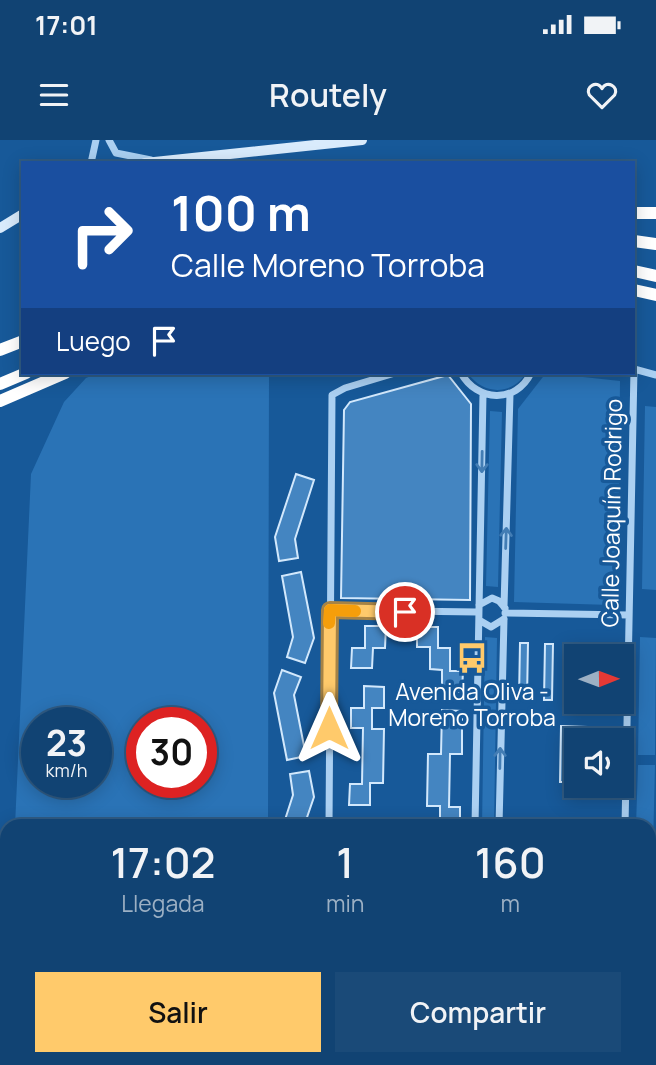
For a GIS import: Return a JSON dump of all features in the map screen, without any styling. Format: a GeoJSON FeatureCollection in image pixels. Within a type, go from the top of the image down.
{"type":"FeatureCollection","features":[{"type":"Feature","properties":{"kind":"highway"},"geometry":{"type":"LineString","coordinates":[[635,214],[656,213]]}},
{"type":"Feature","properties":{"kind":"highway"},"geometry":{"type":"LineString","coordinates":[[635,241],[656,244]]}},
{"type":"Feature","properties":{"kind":"highway"},"geometry":{"type":"LineString","coordinates":[[635,271],[656,276]]}},
{"type":"Feature","properties":{"kind":"highway"},"geometry":{"type":"LineString","coordinates":[[635,290],[656,296]]}},
{"type":"Feature","properties":{"kind":"highway"},"geometry":{"type":"LineString","coordinates":[[0,350],[21,342]]}},
{"type":"Feature","properties":{"kind":"highway"},"geometry":{"type":"LineString","coordinates":[[0,384],[21,375]]}},
{"type":"Feature","properties":{"kind":"highway"},"geometry":{"type":"LineString","coordinates":[[0,403],[60,375]]}},
{"type":"Feature","properties":{"kind":"street"},"geometry":{"type":"LineString","coordinates":[[91,161],[96,140]]}},
{"type":"Feature","properties":{"kind":"street"},"geometry":{"type":"LineString","coordinates":[[109,140],[116,153],[146,161]]}},
{"type":"Feature","properties":{"kind":"street"},"geometry":{"type":"LineString","coordinates":[[160,161],[362,140]]}},
{"type":"Feature","properties":{"kind":"street"},"geometry":{"type":"LineString","coordinates":[[2,227],[21,215]]}},
{"type":"Feature","properties":{"kind":"street"},"geometry":{"type":"LineString","coordinates":[[635,369],[656,375]]}},
{"type":"Feature","properties":{"kind":"street"},"geometry":{"type":"LineString","coordinates":[[329,819],[332,395],[345,388],[387,375]]}},
{"type":"Feature","properties":{"kind":"street"},"geometry":{"type":"LineString","coordinates":[[462,375],[473,389],[483,394],[510,394],[520,388],[530,375]]}},
{"type":"Feature","properties":{"kind":"street","name":"Calle Joaquín Rodrigo"},"geometry":{"type":"LineString","coordinates":[[625,819],[634,375]]}},
{"type":"Feature","properties":{"kind":"street"},"geometry":{"type":"LineString","coordinates":[[475,819],[483,394]]}},
{"type":"Feature","properties":{"kind":"street"},"geometry":{"type":"LineString","coordinates":[[499,819],[510,394]]}},
{"type":"Feature","properties":{"kind":"street"},"geometry":{"type":"LineString","coordinates":[[330,610],[478,612],[492,598],[505,613]]}},
{"type":"Feature","properties":{"kind":"street"},"geometry":{"type":"LineString","coordinates":[[478,612],[491,627],[505,613],[629,615]]}},
{"type":"Feature","properties":{"kind":"shaded area"},"geometry":{"type":"Polygon","coordinates":[[[93,375],[269,375],[268,819],[15,819],[31,474],[64,402],[86,378],[93,375]]]}},
{"type":"Feature","properties":{"kind":"shaded area"},"geometry":{"type":"Polygon","coordinates":[[[470,375],[524,375],[513,386],[497,390],[481,386],[470,375]]]}},
{"type":"Feature","properties":{"kind":"shaded area"},"geometry":{"type":"Polygon","coordinates":[[[544,375],[620,381],[618,601],[611,605],[514,602],[518,409],[544,375]]]}},
{"type":"Feature","properties":{"kind":"shaded area"},"geometry":{"type":"Polygon","coordinates":[[[645,406],[656,407],[656,590],[642,589],[645,406]]]}},
{"type":"Feature","properties":{"kind":"shaded area"},"geometry":{"type":"Polygon","coordinates":[[[490,411],[502,412],[498,587],[486,586],[490,411]]]}},
{"type":"Feature","properties":{"kind":"shaded area"},"geometry":{"type":"Polygon","coordinates":[[[485,637],[497,638],[494,819],[482,819],[485,637]]]}},
{"type":"Feature","properties":{"kind":"shaded area"},"geometry":{"type":"Polygon","coordinates":[[[640,637],[656,638],[655,755],[638,755],[640,637]]]}},
{"type":"Feature","properties":{"kind":"shaded area"},"geometry":{"type":"Polygon","coordinates":[[[638,765],[655,765],[654,819],[636,819],[638,765]]]}},
{"type":"Feature","properties":{"kind":"building"},"geometry":{"type":"Polygon","coordinates":[[[448,375],[471,404],[470,600],[341,598],[344,410],[350,402],[448,375]]]}},
{"type":"Feature","properties":{"kind":"building"},"geometry":{"type":"Polygon","coordinates":[[[296,474],[314,480],[295,539],[298,558],[279,561],[275,537],[296,474]]]}},
{"type":"Feature","properties":{"kind":"building"},"geometry":{"type":"Polygon","coordinates":[[[301,572],[314,638],[305,663],[287,657],[293,637],[282,576],[301,572]]]}},
{"type":"Feature","properties":{"kind":"building"},"geometry":{"type":"Polygon","coordinates":[[[365,626],[386,626],[385,648],[373,648],[372,668],[351,668],[352,648],[365,648],[365,626]]]}},
{"type":"Feature","properties":{"kind":"building"},"geometry":{"type":"Polygon","coordinates":[[[417,627],[438,627],[438,648],[450,648],[450,671],[463,671],[462,692],[442,692],[442,670],[430,669],[430,647],[417,647],[417,627]]]}},
{"type":"Feature","properties":{"kind":"building"},"geometry":{"type":"Polygon","coordinates":[[[520,643],[528,643],[527,699],[519,699],[520,643]]]}},
{"type":"Feature","properties":{"kind":"building"},"geometry":{"type":"Polygon","coordinates":[[[545,644],[553,644],[552,700],[544,700],[545,644]]]}},
{"type":"Feature","properties":{"kind":"building"},"geometry":{"type":"Polygon","coordinates":[[[282,670],[301,677],[294,695],[306,756],[287,760],[274,693],[282,670]]]}},
{"type":"Feature","properties":{"kind":"building"},"geometry":{"type":"Polygon","coordinates":[[[364,686],[384,687],[384,708],[372,708],[372,729],[384,729],[383,783],[370,783],[370,805],[349,805],[350,784],[362,784],[363,728],[351,728],[351,708],[364,708],[364,686]]]}},
{"type":"Feature","properties":{"kind":"building"},"geometry":{"type":"Polygon","coordinates":[[[442,710],[462,711],[462,754],[450,754],[449,807],[460,807],[460,819],[440,819],[440,806],[427,806],[428,754],[441,754],[442,710]]]}},
{"type":"Feature","properties":{"kind":"building"},"geometry":{"type":"Polygon","coordinates":[[[561,726],[587,727],[564,728],[564,782],[560,782],[561,726]]]}},
{"type":"Feature","properties":{"kind":"building"},"geometry":{"type":"Polygon","coordinates":[[[309,771],[314,797],[306,819],[285,819],[293,795],[290,774],[309,771]]]}},
{"type":"Feature","properties":{"kind":"slow traffic"},"geometry":{"type":"LineString","coordinates":[[329,623],[330,610],[355,611]]}},
{"type":"Feature","properties":{"kind":"place","name":"Avenida Oliva - Moreno Torroba"},"geometry":{"type":"Point","coordinates":[472,658]}},
{"type":"Feature","properties":{"kind":"route"},"geometry":{"type":"LineString","coordinates":[[329,728],[330,610],[405,612]]}}]}
